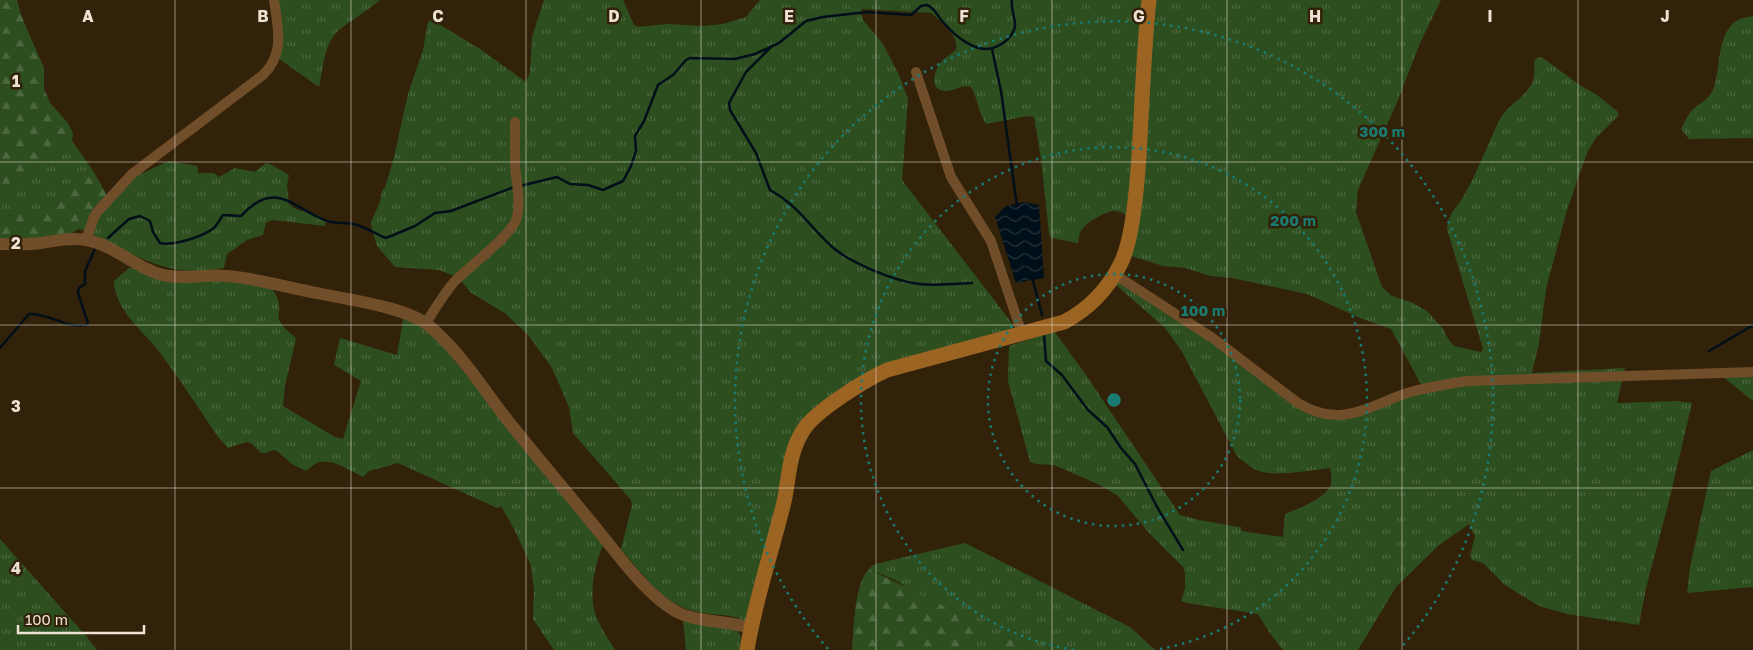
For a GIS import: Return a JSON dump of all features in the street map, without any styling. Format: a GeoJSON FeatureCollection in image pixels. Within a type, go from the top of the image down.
{"type":"FeatureCollection","features":[{"type":"Feature","properties":{"kind":"main road"},"geometry":{"type":"LineString","coordinates":[[747,650],[784,501],[794,451],[801,434],[811,421],[834,402],[887,370],[1064,322],[1081,312],[1100,294],[1122,262],[1136,193],[1149,0]]}},
{"type":"Feature","properties":{"kind":"street"},"geometry":{"type":"LineString","coordinates":[[86,240],[98,211],[132,174],[262,75],[273,63],[278,40],[274,0]]}},
{"type":"Feature","properties":{"kind":"street"},"geometry":{"type":"LineString","coordinates":[[916,72],[950,178],[991,241],[1022,334]]}},
{"type":"Feature","properties":{"kind":"street"},"geometry":{"type":"LineString","coordinates":[[426,323],[437,305],[456,281],[511,229],[517,219],[519,192],[515,164],[515,122]]}},
{"type":"Feature","properties":{"kind":"street"},"geometry":{"type":"LineString","coordinates":[[0,244],[38,244],[66,239],[86,240],[105,246],[159,274],[183,277],[217,275],[244,278],[389,308],[411,315],[426,323],[458,354],[522,437],[608,543],[651,592],[671,608],[685,616],[731,622],[752,628]]}},
{"type":"Feature","properties":{"kind":"street"},"geometry":{"type":"LineString","coordinates":[[1114,274],[1214,339],[1298,403],[1313,411],[1325,414],[1344,415],[1360,412],[1409,393],[1440,385],[1468,381],[1753,372]]}},
{"type":"Feature","properties":{"kind":"green space"},"geometry":{"type":"Polygon","coordinates":[[[0,0],[17,0],[21,15],[44,68],[44,89],[50,103],[68,123],[73,133],[72,141],[0,189],[0,0]]]}},
{"type":"Feature","properties":{"kind":"green space"},"geometry":{"type":"Polygon","coordinates":[[[271,0],[380,0],[333,36],[325,57],[319,87],[275,56],[271,0]]]}},
{"type":"Feature","properties":{"kind":"green space"},"geometry":{"type":"Polygon","coordinates":[[[544,0],[623,0],[634,25],[638,27],[668,24],[702,26],[723,24],[746,17],[760,0],[1441,0],[1420,43],[1398,100],[1358,190],[1356,212],[1382,287],[1392,296],[1411,302],[1427,311],[1443,329],[1454,346],[1481,352],[1483,349],[1447,229],[1449,219],[1472,180],[1500,119],[1528,90],[1533,82],[1535,59],[1541,57],[1581,86],[1597,95],[1618,112],[1618,116],[1596,138],[1588,151],[1567,210],[1546,289],[1539,343],[1532,373],[1625,368],[1617,403],[1677,401],[1692,403],[1646,588],[1639,625],[1567,614],[1539,606],[1505,585],[1483,563],[1472,560],[1470,556],[1475,536],[1469,524],[1438,546],[1396,587],[1358,650],[1283,650],[1258,614],[1181,601],[1185,588],[1183,567],[1150,534],[1118,496],[1100,485],[1054,465],[1030,462],[1008,381],[1009,346],[1054,331],[1086,375],[1180,515],[1241,527],[1241,531],[1283,537],[1285,514],[1324,494],[1331,484],[1330,468],[1294,473],[1266,473],[1253,468],[1237,456],[1181,350],[1165,328],[1116,285],[1117,281],[1190,325],[1296,406],[1343,416],[1423,388],[1391,329],[1360,318],[1307,294],[1232,278],[1211,276],[1185,268],[1163,266],[1131,256],[1130,217],[1121,212],[1107,213],[1089,222],[1081,231],[1078,243],[1051,238],[1034,117],[1028,116],[986,124],[971,87],[964,86],[944,91],[936,87],[934,79],[936,70],[943,60],[956,50],[956,44],[949,30],[932,13],[862,9],[863,20],[883,44],[899,75],[908,99],[902,180],[1014,326],[1013,329],[872,379],[806,428],[752,634],[739,618],[693,611],[671,601],[644,577],[621,549],[632,505],[631,500],[573,433],[569,407],[552,368],[528,335],[506,314],[470,292],[459,278],[439,270],[395,267],[377,246],[372,230],[371,222],[380,202],[393,161],[408,94],[423,50],[428,22],[432,20],[480,49],[526,82],[530,72],[532,37],[544,0]]]}},
{"type":"Feature","properties":{"kind":"green space"},"geometry":{"type":"Polygon","coordinates":[[[1753,16],[1753,138],[1689,139],[1681,129],[1691,111],[1707,98],[1713,90],[1722,45],[1729,28],[1741,19],[1753,16]]]}},
{"type":"Feature","properties":{"kind":"green space"},"geometry":{"type":"Polygon","coordinates":[[[72,141],[92,169],[80,176],[69,194],[46,208],[17,215],[0,216],[0,189],[72,141]]]}},
{"type":"Feature","properties":{"kind":"green space"},"geometry":{"type":"Polygon","coordinates":[[[169,161],[197,166],[198,173],[214,173],[219,177],[235,168],[255,172],[266,163],[272,165],[289,175],[287,185],[289,204],[297,209],[321,217],[326,221],[325,226],[272,220],[266,223],[263,235],[247,240],[227,254],[224,268],[207,271],[177,269],[149,262],[89,232],[78,229],[130,173],[143,173],[169,161]]]}},
{"type":"Feature","properties":{"kind":"green space"},"geometry":{"type":"Polygon","coordinates":[[[92,169],[108,197],[78,229],[69,235],[37,241],[10,238],[0,239],[0,216],[27,213],[55,204],[69,194],[82,174],[92,169]]]}},
{"type":"Feature","properties":{"kind":"green space"},"geometry":{"type":"Polygon","coordinates":[[[129,268],[265,284],[269,287],[278,299],[280,323],[296,338],[285,386],[283,406],[335,437],[343,439],[361,381],[334,365],[340,338],[397,355],[404,314],[433,333],[603,546],[593,582],[594,611],[603,631],[615,650],[554,650],[533,619],[534,591],[531,565],[501,506],[497,508],[398,463],[369,471],[363,477],[331,462],[316,463],[306,471],[292,464],[277,451],[272,450],[261,453],[252,444],[247,442],[228,448],[218,437],[161,354],[119,302],[115,292],[114,281],[129,268]]]}},
{"type":"Feature","properties":{"kind":"green space"},"geometry":{"type":"Polygon","coordinates":[[[1753,371],[1753,401],[1722,376],[1753,371]]]}},
{"type":"Feature","properties":{"kind":"green space"},"geometry":{"type":"Polygon","coordinates":[[[1753,450],[1753,587],[1687,593],[1690,567],[1711,471],[1753,450]]]}},
{"type":"Feature","properties":{"kind":"green space"},"geometry":{"type":"Polygon","coordinates":[[[0,539],[87,637],[97,650],[0,650],[0,539]]]}},
{"type":"Feature","properties":{"kind":"green space"},"geometry":{"type":"Polygon","coordinates":[[[965,543],[1130,627],[1155,650],[1034,650],[1009,637],[995,650],[954,650],[980,634],[895,580],[869,569],[873,565],[965,543]]]}},
{"type":"Feature","properties":{"kind":"green space"},"geometry":{"type":"Polygon","coordinates":[[[869,569],[978,623],[980,634],[954,650],[852,650],[854,619],[860,585],[869,569]]]}},
{"type":"Feature","properties":{"kind":"green space"},"geometry":{"type":"Polygon","coordinates":[[[683,620],[737,630],[741,637],[740,650],[686,650],[683,620]]]}},
{"type":"Feature","properties":{"kind":"green space"},"geometry":{"type":"Polygon","coordinates":[[[1009,637],[1034,650],[995,650],[1009,637]]]}},
{"type":"Feature","properties":{"kind":"water"},"geometry":{"type":"Polygon","coordinates":[[[1023,202],[1039,205],[1044,278],[1016,283],[995,217],[1006,206],[1023,202]]]}},
{"type":"Feature","properties":{"kind":"waterway"},"geometry":{"type":"LineString","coordinates":[[520,186],[557,177],[570,184],[588,185],[603,190],[623,181],[636,151],[635,136],[644,121],[658,85],[673,75],[690,58],[735,59],[755,54],[779,43],[806,21],[823,17],[867,12],[911,15],[921,6],[927,5],[934,10],[947,27],[967,43],[982,49],[990,49],[1005,41],[1014,30],[1012,0]]}},
{"type":"Feature","properties":{"kind":"waterway"},"geometry":{"type":"LineString","coordinates":[[771,47],[746,72],[729,103],[730,110],[756,153],[770,190],[795,208],[837,251],[871,270],[919,284],[972,283]]}},
{"type":"Feature","properties":{"kind":"waterway"},"geometry":{"type":"LineString","coordinates":[[992,49],[1001,91],[1017,206]]}},
{"type":"Feature","properties":{"kind":"waterway"},"geometry":{"type":"LineString","coordinates":[[108,238],[129,219],[140,216],[150,221],[153,232],[160,243],[180,242],[214,228],[223,215],[241,216],[253,205],[264,199],[274,197],[284,199],[327,221],[357,225],[386,238],[415,226],[435,213],[451,211],[514,187]]}},
{"type":"Feature","properties":{"kind":"waterway"},"geometry":{"type":"LineString","coordinates":[[0,348],[29,314],[36,314],[64,323],[78,325],[86,325],[88,323],[78,293],[79,288],[85,284],[85,271],[95,249]]}},
{"type":"Feature","properties":{"kind":"waterway"},"geometry":{"type":"LineString","coordinates":[[1032,277],[1042,315]]}},
{"type":"Feature","properties":{"kind":"waterway"},"geometry":{"type":"LineString","coordinates":[[1709,351],[1753,325]]}},
{"type":"Feature","properties":{"kind":"waterway"},"geometry":{"type":"LineString","coordinates":[[1044,334],[1046,361],[1062,375],[1088,410],[1107,427],[1121,448],[1135,464],[1157,507],[1183,550]]}}]}
